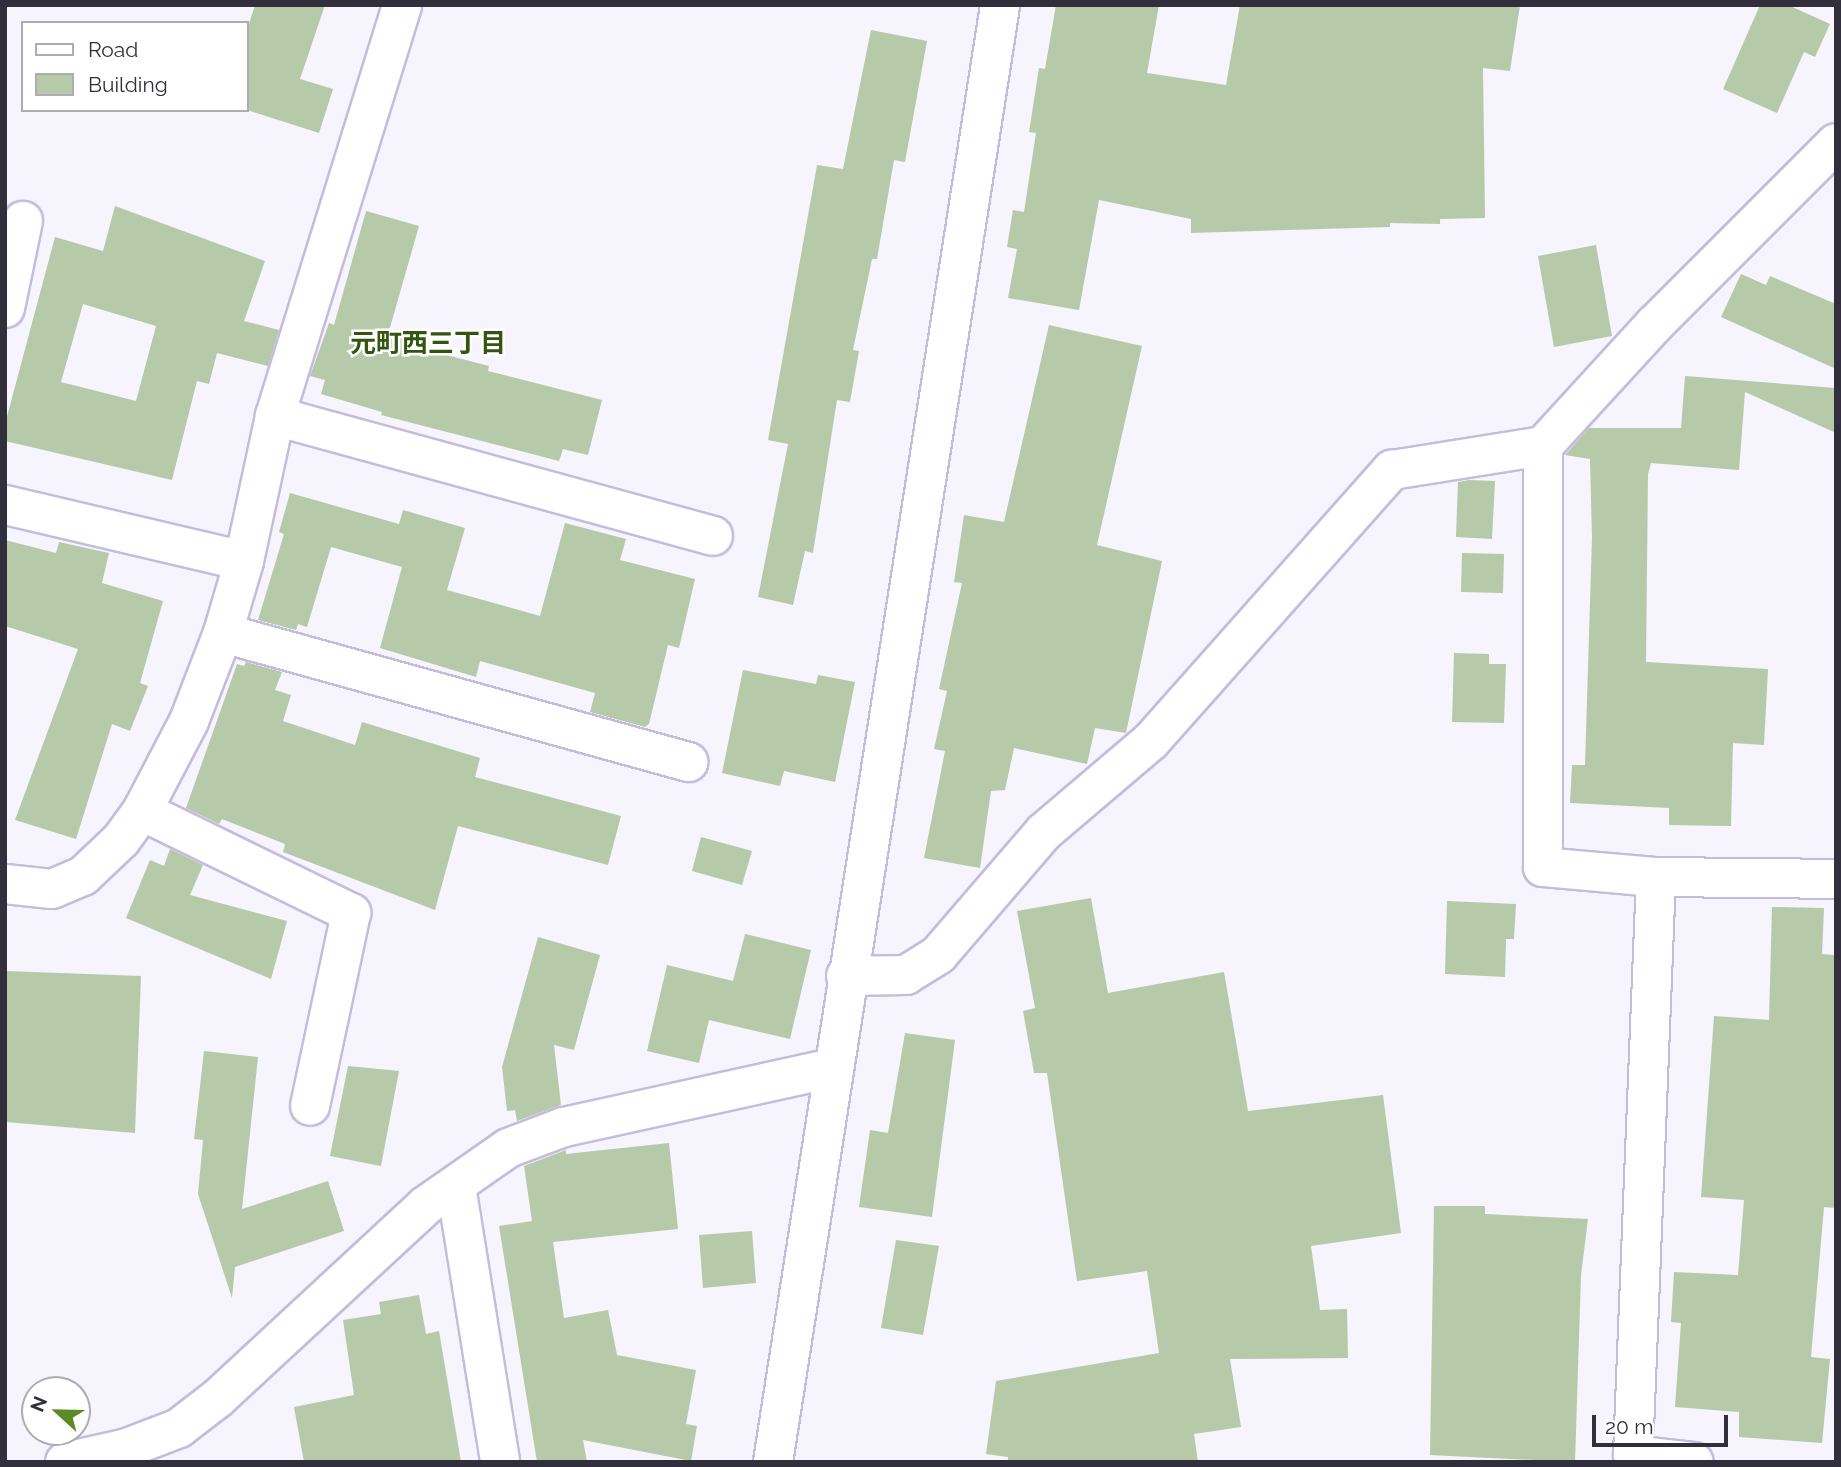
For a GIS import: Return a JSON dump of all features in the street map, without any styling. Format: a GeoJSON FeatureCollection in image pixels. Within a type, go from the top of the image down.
{"type":"FeatureCollection","features":[{"type":"Feature","properties":{"kind":"street"},"geometry":{"type":"LineString","coordinates":[[5,884],[52,889],[83,876],[121,840],[142,811],[189,721],[223,634],[244,561],[275,416],[402,5]]}},
{"type":"Feature","properties":{"kind":"street"},"geometry":{"type":"LineString","coordinates":[[773,1462],[845,976],[1000,5]]}},
{"type":"Feature","properties":{"kind":"street"},"geometry":{"type":"LineString","coordinates":[[845,976],[906,975],[939,954],[1044,832],[1150,741],[1392,470],[1544,446],[1654,325],[1836,144]]}},
{"type":"Feature","properties":{"kind":"street"},"geometry":{"type":"LineString","coordinates":[[5,308],[23,221]]}},
{"type":"Feature","properties":{"kind":"street"},"geometry":{"type":"LineString","coordinates":[[275,416],[713,536]]}},
{"type":"Feature","properties":{"kind":"street"},"geometry":{"type":"LineString","coordinates":[[1544,446],[1544,867],[1656,877],[1836,879]]}},
{"type":"Feature","properties":{"kind":"street"},"geometry":{"type":"LineString","coordinates":[[5,505],[244,561]]}},
{"type":"Feature","properties":{"kind":"street"},"geometry":{"type":"LineString","coordinates":[[223,634],[688,762]]}},
{"type":"Feature","properties":{"kind":"street"},"geometry":{"type":"LineString","coordinates":[[142,811],[351,913],[310,1106]]}},
{"type":"Feature","properties":{"kind":"street"},"geometry":{"type":"LineString","coordinates":[[1656,877],[1633,1455],[1694,1462]]}},
{"type":"Feature","properties":{"kind":"street"},"geometry":{"type":"LineString","coordinates":[[65,1462],[127,1448],[179,1428],[218,1398],[425,1206],[508,1148],[564,1126],[833,1068]]}},
{"type":"Feature","properties":{"kind":"street"},"geometry":{"type":"LineString","coordinates":[[456,1186],[500,1462]]}},
{"type":"Feature","properties":{"kind":"building"},"geometry":{"type":"Polygon","coordinates":[[[255,5],[325,5],[300,79],[333,89],[319,133],[248,110],[248,27],[255,5]]]}},
{"type":"Feature","properties":{"kind":"building"},"geometry":{"type":"Polygon","coordinates":[[[1056,5],[1159,5],[1147,73],[1226,85],[1240,5],[1520,5],[1510,71],[1483,68],[1485,218],[1440,219],[1440,224],[1390,223],[1390,227],[1191,233],[1191,219],[1099,200],[1079,310],[1008,298],[1017,249],[1007,247],[1013,210],[1024,212],[1036,133],[1029,132],[1039,68],[1045,69],[1056,5]]]}},
{"type":"Feature","properties":{"kind":"building"},"geometry":{"type":"Polygon","coordinates":[[[1760,5],[1788,5],[1830,24],[1815,57],[1804,52],[1777,113],[1723,89],[1760,5]]]}},
{"type":"Feature","properties":{"kind":"building"},"geometry":{"type":"Polygon","coordinates":[[[871,30],[927,41],[905,162],[894,160],[877,259],[872,259],[853,350],[859,351],[850,402],[837,400],[813,553],[805,551],[793,605],[758,597],[788,444],[768,440],[817,165],[843,169],[871,30]]]}},
{"type":"Feature","properties":{"kind":"building"},"geometry":{"type":"Polygon","coordinates":[[[115,206],[265,261],[244,321],[279,330],[268,366],[217,353],[209,384],[197,381],[172,480],[5,441],[5,424],[55,237],[103,251],[115,206]],[[83,304],[61,382],[136,401],[156,326],[83,304]]]}},
{"type":"Feature","properties":{"kind":"building"},"geometry":{"type":"Polygon","coordinates":[[[366,211],[419,226],[389,331],[425,341],[423,349],[489,366],[488,371],[602,400],[588,455],[563,449],[559,461],[381,415],[382,412],[321,394],[325,380],[310,376],[329,323],[334,325],[366,211]]]}},
{"type":"Feature","properties":{"kind":"building"},"geometry":{"type":"Polygon","coordinates":[[[1596,245],[1612,336],[1554,347],[1538,256],[1596,245]]]}},
{"type":"Feature","properties":{"kind":"building"},"geometry":{"type":"Polygon","coordinates":[[[1741,274],[1766,285],[1770,276],[1836,304],[1836,369],[1721,317],[1741,274]]]}},
{"type":"Feature","properties":{"kind":"building"},"geometry":{"type":"Polygon","coordinates":[[[1049,325],[1142,346],[1097,545],[1162,561],[1126,733],[1095,728],[1087,764],[1014,748],[1005,790],[991,791],[980,868],[924,858],[945,751],[934,749],[947,691],[939,689],[962,583],[954,582],[964,515],[1004,522],[1049,325]]]}},
{"type":"Feature","properties":{"kind":"building"},"geometry":{"type":"Polygon","coordinates":[[[1685,376],[1836,388],[1836,433],[1745,392],[1739,470],[1651,463],[1648,474],[1646,662],[1768,669],[1764,745],[1733,743],[1731,826],[1669,825],[1669,808],[1570,803],[1572,765],[1585,765],[1592,538],[1590,459],[1565,455],[1589,428],[1681,428],[1685,376]]]}},
{"type":"Feature","properties":{"kind":"building"},"geometry":{"type":"Polygon","coordinates":[[[1495,481],[1492,539],[1456,537],[1458,482],[1495,481]]]}},
{"type":"Feature","properties":{"kind":"building"},"geometry":{"type":"Polygon","coordinates":[[[290,493],[399,524],[403,510],[465,528],[447,590],[540,616],[565,523],[626,539],[620,560],[695,579],[679,648],[668,645],[649,724],[645,727],[590,712],[595,693],[480,661],[476,677],[380,648],[402,567],[331,547],[307,627],[298,624],[296,630],[258,620],[284,534],[279,532],[290,493]]]}},
{"type":"Feature","properties":{"kind":"building"},"geometry":{"type":"Polygon","coordinates":[[[5,540],[56,553],[59,542],[109,553],[102,583],[163,601],[140,683],[148,686],[130,731],[112,724],[76,839],[15,820],[78,649],[5,626],[5,540]]]}},
{"type":"Feature","properties":{"kind":"building"},"geometry":{"type":"Polygon","coordinates":[[[1462,553],[1504,554],[1503,593],[1461,592],[1462,553]]]}},
{"type":"Feature","properties":{"kind":"building"},"geometry":{"type":"Polygon","coordinates":[[[1454,653],[1489,654],[1489,664],[1506,664],[1504,723],[1452,722],[1454,653]]]}},
{"type":"Feature","properties":{"kind":"building"},"geometry":{"type":"Polygon","coordinates":[[[246,662],[282,672],[275,690],[291,695],[283,721],[355,745],[362,722],[480,758],[475,777],[621,816],[608,865],[458,826],[435,910],[283,852],[285,844],[222,819],[219,824],[186,808],[237,664],[244,666],[246,662]]]}},
{"type":"Feature","properties":{"kind":"building"},"geometry":{"type":"Polygon","coordinates":[[[743,670],[816,684],[818,675],[855,682],[835,782],[784,771],[780,786],[722,773],[743,670]]]}},
{"type":"Feature","properties":{"kind":"building"},"geometry":{"type":"Polygon","coordinates":[[[701,837],[752,851],[742,885],[692,871],[701,837]]]}},
{"type":"Feature","properties":{"kind":"building"},"geometry":{"type":"Polygon","coordinates":[[[170,849],[203,865],[190,895],[287,921],[271,979],[126,918],[150,860],[164,866],[170,849]]]}},
{"type":"Feature","properties":{"kind":"building"},"geometry":{"type":"Polygon","coordinates":[[[1091,898],[1108,993],[1224,972],[1248,1111],[1383,1095],[1401,1233],[1311,1246],[1320,1310],[1347,1309],[1348,1358],[1230,1359],[1241,1427],[1194,1434],[1198,1462],[1008,1462],[1008,1457],[986,1454],[996,1381],[1159,1353],[1147,1271],[1077,1281],[1047,1073],[1034,1073],[1023,1011],[1035,1008],[1017,911],[1091,898]]]}},
{"type":"Feature","properties":{"kind":"building"},"geometry":{"type":"Polygon","coordinates":[[[1447,901],[1516,904],[1514,939],[1506,939],[1505,977],[1445,974],[1447,901]]]}},
{"type":"Feature","properties":{"kind":"building"},"geometry":{"type":"Polygon","coordinates":[[[1772,907],[1824,908],[1822,954],[1834,955],[1836,1208],[1824,1207],[1811,1357],[1830,1359],[1822,1443],[1739,1437],[1739,1412],[1675,1407],[1681,1323],[1671,1322],[1674,1272],[1738,1275],[1744,1200],[1701,1197],[1714,1016],[1769,1020],[1772,907]]]}},
{"type":"Feature","properties":{"kind":"building"},"geometry":{"type":"Polygon","coordinates":[[[745,934],[811,950],[790,1039],[709,1020],[699,1063],[647,1051],[667,965],[733,981],[745,934]]]}},
{"type":"Feature","properties":{"kind":"building"},"geometry":{"type":"Polygon","coordinates":[[[538,937],[600,955],[574,1050],[554,1045],[561,1105],[517,1121],[515,1110],[507,1111],[502,1067],[538,937]]]}},
{"type":"Feature","properties":{"kind":"building"},"geometry":{"type":"Polygon","coordinates":[[[5,971],[141,976],[135,1133],[5,1122],[5,971]]]}},
{"type":"Feature","properties":{"kind":"building"},"geometry":{"type":"Polygon","coordinates":[[[905,1033],[955,1040],[932,1217],[859,1207],[870,1130],[888,1133],[905,1033]]]}},
{"type":"Feature","properties":{"kind":"building"},"geometry":{"type":"Polygon","coordinates":[[[204,1051],[258,1057],[242,1209],[328,1181],[344,1231],[235,1267],[232,1298],[198,1194],[203,1140],[194,1139],[204,1051]]]}},
{"type":"Feature","properties":{"kind":"building"},"geometry":{"type":"Polygon","coordinates":[[[348,1066],[399,1071],[381,1166],[330,1156],[348,1066]]]}},
{"type":"Feature","properties":{"kind":"building"},"geometry":{"type":"Polygon","coordinates":[[[669,1143],[678,1229],[553,1242],[564,1318],[608,1310],[617,1355],[696,1370],[686,1424],[697,1426],[691,1461],[583,1440],[587,1462],[537,1462],[499,1226],[532,1221],[524,1166],[566,1150],[566,1154],[669,1143]]]}},
{"type":"Feature","properties":{"kind":"building"},"geometry":{"type":"Polygon","coordinates":[[[1434,1206],[1485,1206],[1485,1214],[1588,1219],[1581,1275],[1575,1462],[1430,1455],[1434,1206]]]}},
{"type":"Feature","properties":{"kind":"building"},"geometry":{"type":"Polygon","coordinates":[[[752,1231],[756,1283],[703,1288],[699,1235],[752,1231]]]}},
{"type":"Feature","properties":{"kind":"building"},"geometry":{"type":"Polygon","coordinates":[[[896,1240],[939,1246],[923,1335],[881,1328],[896,1240]]]}},
{"type":"Feature","properties":{"kind":"building"},"geometry":{"type":"Polygon","coordinates":[[[419,1295],[426,1334],[439,1331],[461,1462],[304,1462],[294,1407],[354,1395],[343,1320],[381,1314],[379,1302],[419,1295]]]}},
{"type":"Feature","properties":{"kind":"district","name":"元町西三丁目"},"geometry":{"type":"Point","coordinates":[428,344]}}]}
